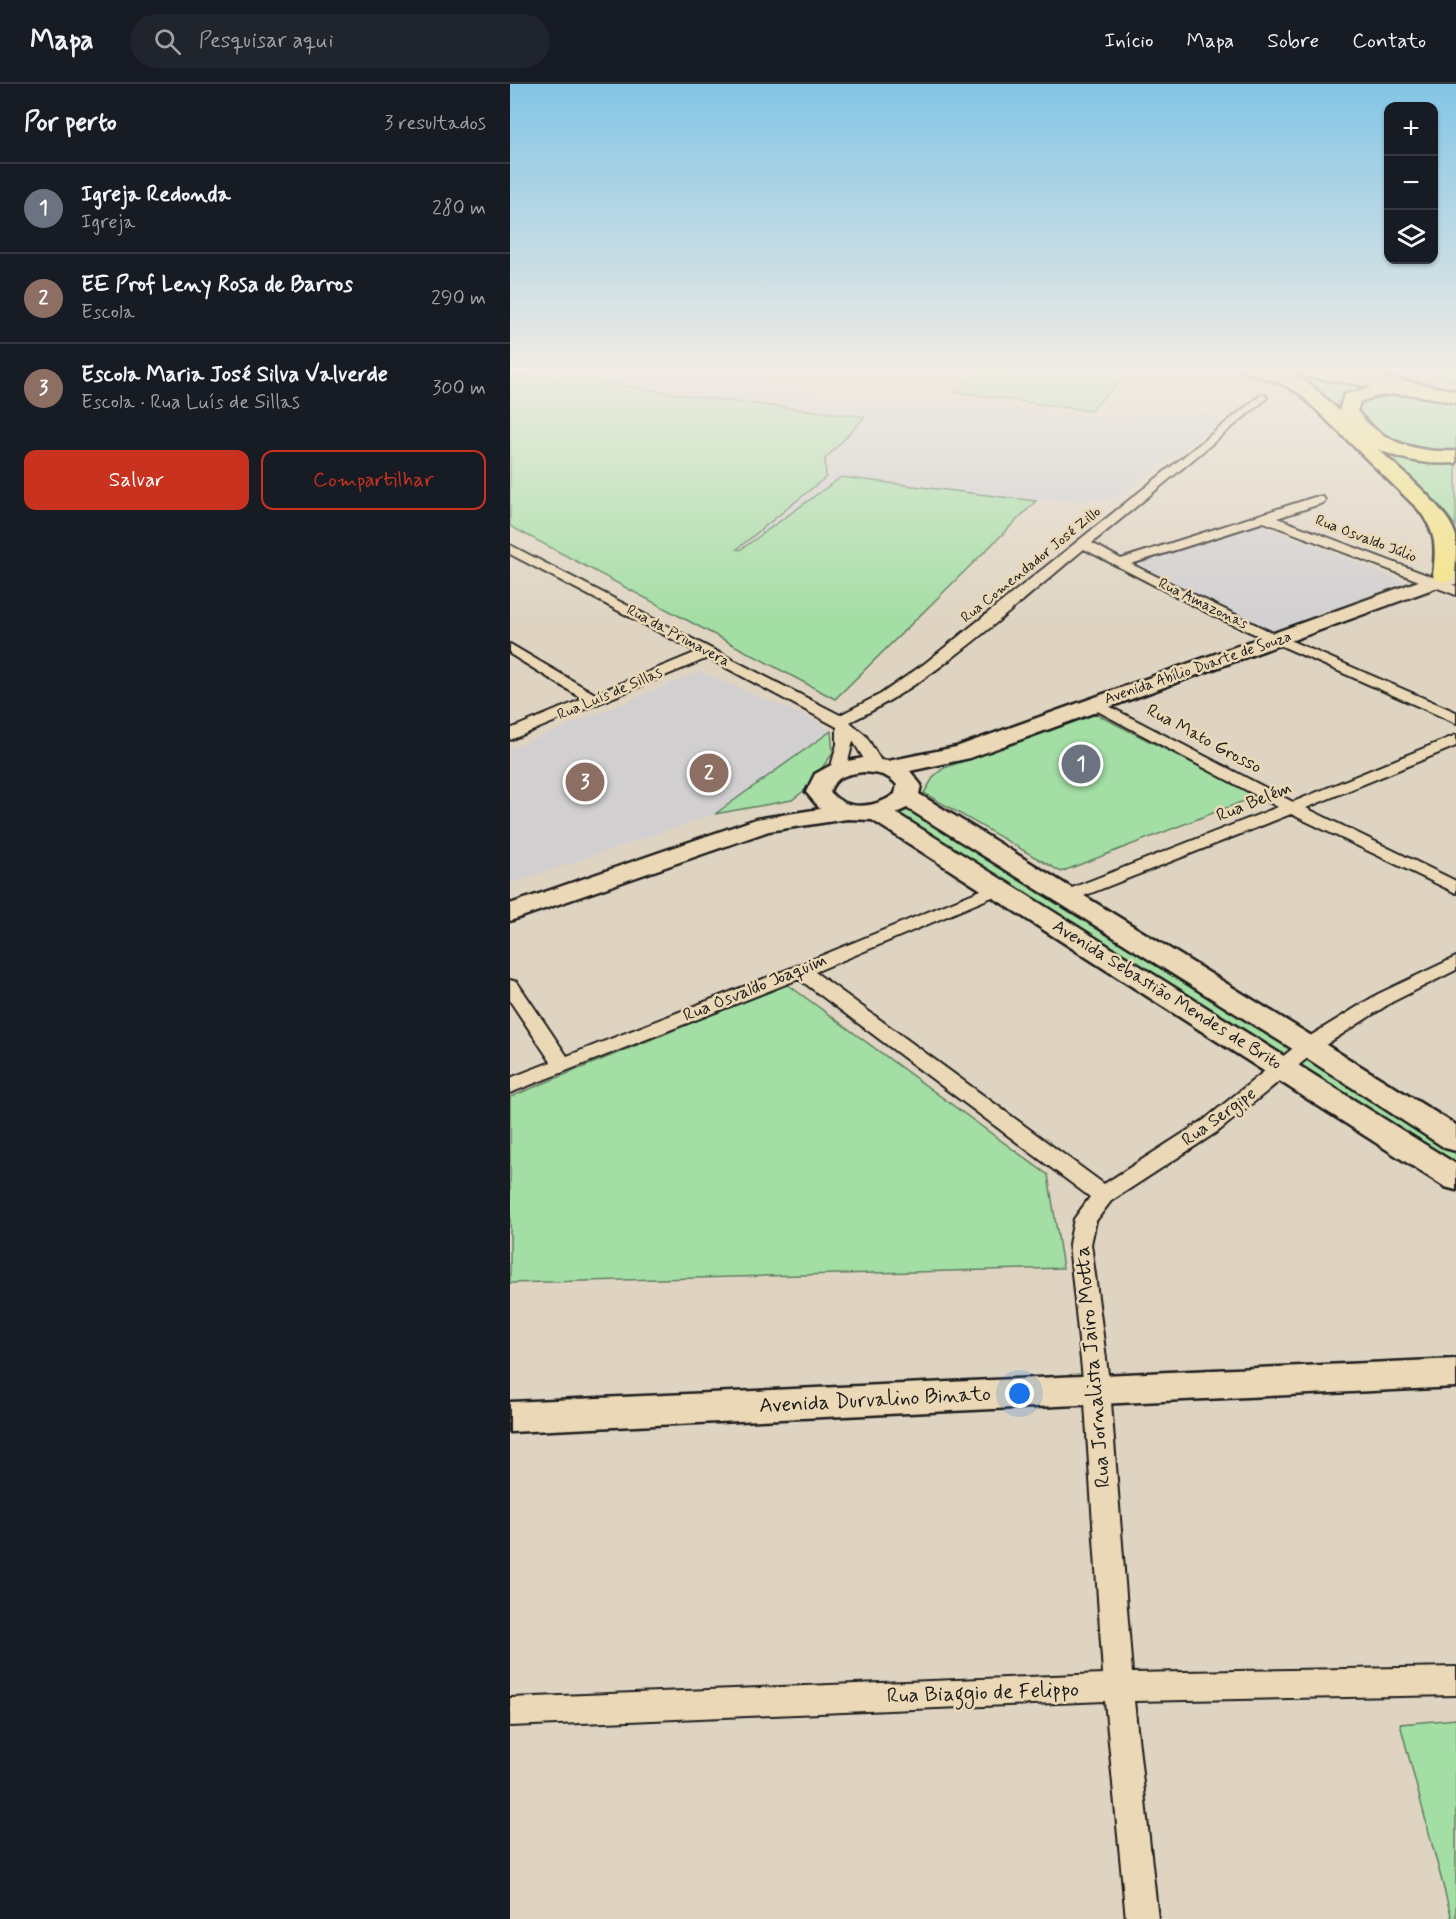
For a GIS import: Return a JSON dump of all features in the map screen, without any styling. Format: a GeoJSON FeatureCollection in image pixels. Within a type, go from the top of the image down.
{"type":"FeatureCollection","features":[{"type":"Feature","properties":{"kind":"highway"},"geometry":{"type":"LineString","coordinates":[[1371,453],[1425,505],[1442,525],[1447,540],[1447,574]]}},
{"type":"Feature","properties":{"kind":"highway"},"geometry":{"type":"LineString","coordinates":[[1407,453],[1428,458],[1456,457]]}},
{"type":"Feature","properties":{"kind":"main road","name":"Avenida Abílio Duarte de Souza"},"geometry":{"type":"LineString","coordinates":[[838,770],[850,766],[882,767],[962,753],[1276,640],[1447,574]]}},
{"type":"Feature","properties":{"kind":"main road","name":"Avenida Abílio Duarte de Souza"},"geometry":{"type":"LineString","coordinates":[[877,812],[889,808],[908,791],[962,753]]}},
{"type":"Feature","properties":{"kind":"main road","name":"Avenida Sebastião Mendes de Brito"},"geometry":{"type":"LineString","coordinates":[[882,767],[902,775],[908,791],[1065,897],[1309,1046],[1456,1140]]}},
{"type":"Feature","properties":{"kind":"main road"},"geometry":{"type":"LineString","coordinates":[[765,824],[818,792],[823,780],[838,770]]}},
{"type":"Feature","properties":{"kind":"main road"},"geometry":{"type":"LineString","coordinates":[[818,792],[823,800],[832,807],[847,812]]}},
{"type":"Feature","properties":{"kind":"main road"},"geometry":{"type":"LineString","coordinates":[[510,913],[765,824],[847,812],[877,812]]}},
{"type":"Feature","properties":{"kind":"main road","name":"Avenida Sebastião Mendes de Brito"},"geometry":{"type":"LineString","coordinates":[[877,812],[1456,1179]]}},
{"type":"Feature","properties":{"kind":"main road","name":"Avenida Durvalino Binato"},"geometry":{"type":"LineString","coordinates":[[510,1417],[1456,1373]]}},
{"type":"Feature","properties":{"kind":"street","name":"Rua Comendador José Zillo"},"geometry":{"type":"LineString","coordinates":[[842,724],[918,676],[1195,453]]}},
{"type":"Feature","properties":{"kind":"street"},"geometry":{"type":"LineString","coordinates":[[1119,564],[1319,500]]}},
{"type":"Feature","properties":{"kind":"street","name":"Rua Osvaldo Júlio"},"geometry":{"type":"LineString","coordinates":[[1264,517],[1447,574],[1456,591]]}},
{"type":"Feature","properties":{"kind":"street","name":"Rua Amazonas"},"geometry":{"type":"LineString","coordinates":[[1084,544],[1119,564],[1276,640],[1456,718]]}},
{"type":"Feature","properties":{"kind":"street","name":"Rua da Primavera"},"geometry":{"type":"LineString","coordinates":[[510,549],[710,652],[842,724],[860,739],[882,767]]}},
{"type":"Feature","properties":{"kind":"street"},"geometry":{"type":"LineString","coordinates":[[510,564],[527,558]]}},
{"type":"Feature","properties":{"kind":"street"},"geometry":{"type":"LineString","coordinates":[[510,648],[594,700]]}},
{"type":"Feature","properties":{"kind":"street","name":"Rua Luís de Sillas"},"geometry":{"type":"LineString","coordinates":[[510,735],[710,652]]}},
{"type":"Feature","properties":{"kind":"street","name":"Rua Mato Grosso"},"geometry":{"type":"LineString","coordinates":[[1095,704],[1292,808],[1456,888]]}},
{"type":"Feature","properties":{"kind":"street"},"geometry":{"type":"LineString","coordinates":[[838,770],[845,744],[842,724]]}},
{"type":"Feature","properties":{"kind":"street","name":"Rua Belém"},"geometry":{"type":"LineString","coordinates":[[1065,897],[1292,808],[1456,740]]}},
{"type":"Feature","properties":{"kind":"street","name":"Rua Osvaldo Joaquim"},"geometry":{"type":"LineString","coordinates":[[510,1086],[801,971],[998,888]]}},
{"type":"Feature","properties":{"kind":"street","name":"Rua Sergipe"},"geometry":{"type":"LineString","coordinates":[[1103,1195],[1212,1125],[1252,1095],[1309,1046],[1385,998],[1456,963]]}},
{"type":"Feature","properties":{"kind":"street"},"geometry":{"type":"LineString","coordinates":[[801,971],[1103,1195]]}},
{"type":"Feature","properties":{"kind":"street"},"geometry":{"type":"LineString","coordinates":[[510,986],[562,1064]]}},
{"type":"Feature","properties":{"kind":"street","name":"Rua Jornalista Jairo Motta"},"geometry":{"type":"LineString","coordinates":[[1103,1195],[1085,1219],[1080,1244],[1097,1389],[1118,1688],[1142,1919]]}},
{"type":"Feature","properties":{"kind":"street","name":"Rua Biaggio de Felippo"},"geometry":{"type":"LineString","coordinates":[[510,1712],[1118,1688],[1456,1682]]}},
{"type":"Feature","properties":{"kind":"shaded area"},"geometry":{"type":"Polygon","coordinates":[[[510,453],[1176,453],[1115,499],[1036,501],[841,477],[740,551],[575,504],[510,465],[510,453]]]}},
{"type":"Feature","properties":{"kind":"shaded area"},"geometry":{"type":"Polygon","coordinates":[[[1259,524],[1405,582],[1274,632],[1130,563],[1259,524]]]}},
{"type":"Feature","properties":{"kind":"shaded area"},"geometry":{"type":"Polygon","coordinates":[[[700,672],[817,721],[831,731],[715,814],[510,884],[510,749],[700,672]]]}},
{"type":"Feature","properties":{"kind":"green space"},"geometry":{"type":"Polygon","coordinates":[[[510,453],[831,453],[825,459],[826,477],[737,549],[740,550],[841,477],[1036,501],[835,699],[510,526],[510,453]]]}},
{"type":"Feature","properties":{"kind":"green space"},"geometry":{"type":"Polygon","coordinates":[[[1380,453],[1410,453],[1456,460],[1456,526],[1442,509],[1380,453]]]}},
{"type":"Feature","properties":{"kind":"green space"},"geometry":{"type":"Polygon","coordinates":[[[1096,714],[1257,796],[1061,872],[924,793],[934,776],[944,768],[1096,714]]]}},
{"type":"Feature","properties":{"kind":"green space"},"geometry":{"type":"Polygon","coordinates":[[[831,731],[833,753],[805,790],[792,800],[715,814],[831,731]]]}},
{"type":"Feature","properties":{"kind":"green space"},"geometry":{"type":"Polygon","coordinates":[[[915,809],[1456,1147],[1456,1172],[889,815],[915,809]]]}},
{"type":"Feature","properties":{"kind":"green space"},"geometry":{"type":"Polygon","coordinates":[[[787,984],[1048,1175],[1063,1268],[510,1283],[510,1097],[787,984]]]}},
{"type":"Feature","properties":{"kind":"green space"},"geometry":{"type":"Polygon","coordinates":[[[1456,1719],[1456,1919],[1452,1919],[1400,1724],[1456,1719]]]}},
{"type":"Feature","properties":{"kind":"place","name":"Igreja Redonda"},"geometry":{"type":"Point","coordinates":[1081,764]}},
{"type":"Feature","properties":{"kind":"place","name":"EE Prof Leny Rosa de Barros"},"geometry":{"type":"Point","coordinates":[709,773]}},
{"type":"Feature","properties":{"kind":"place","name":"Escola Maria José Silva Valverde"},"geometry":{"type":"Point","coordinates":[585,782]}}]}
